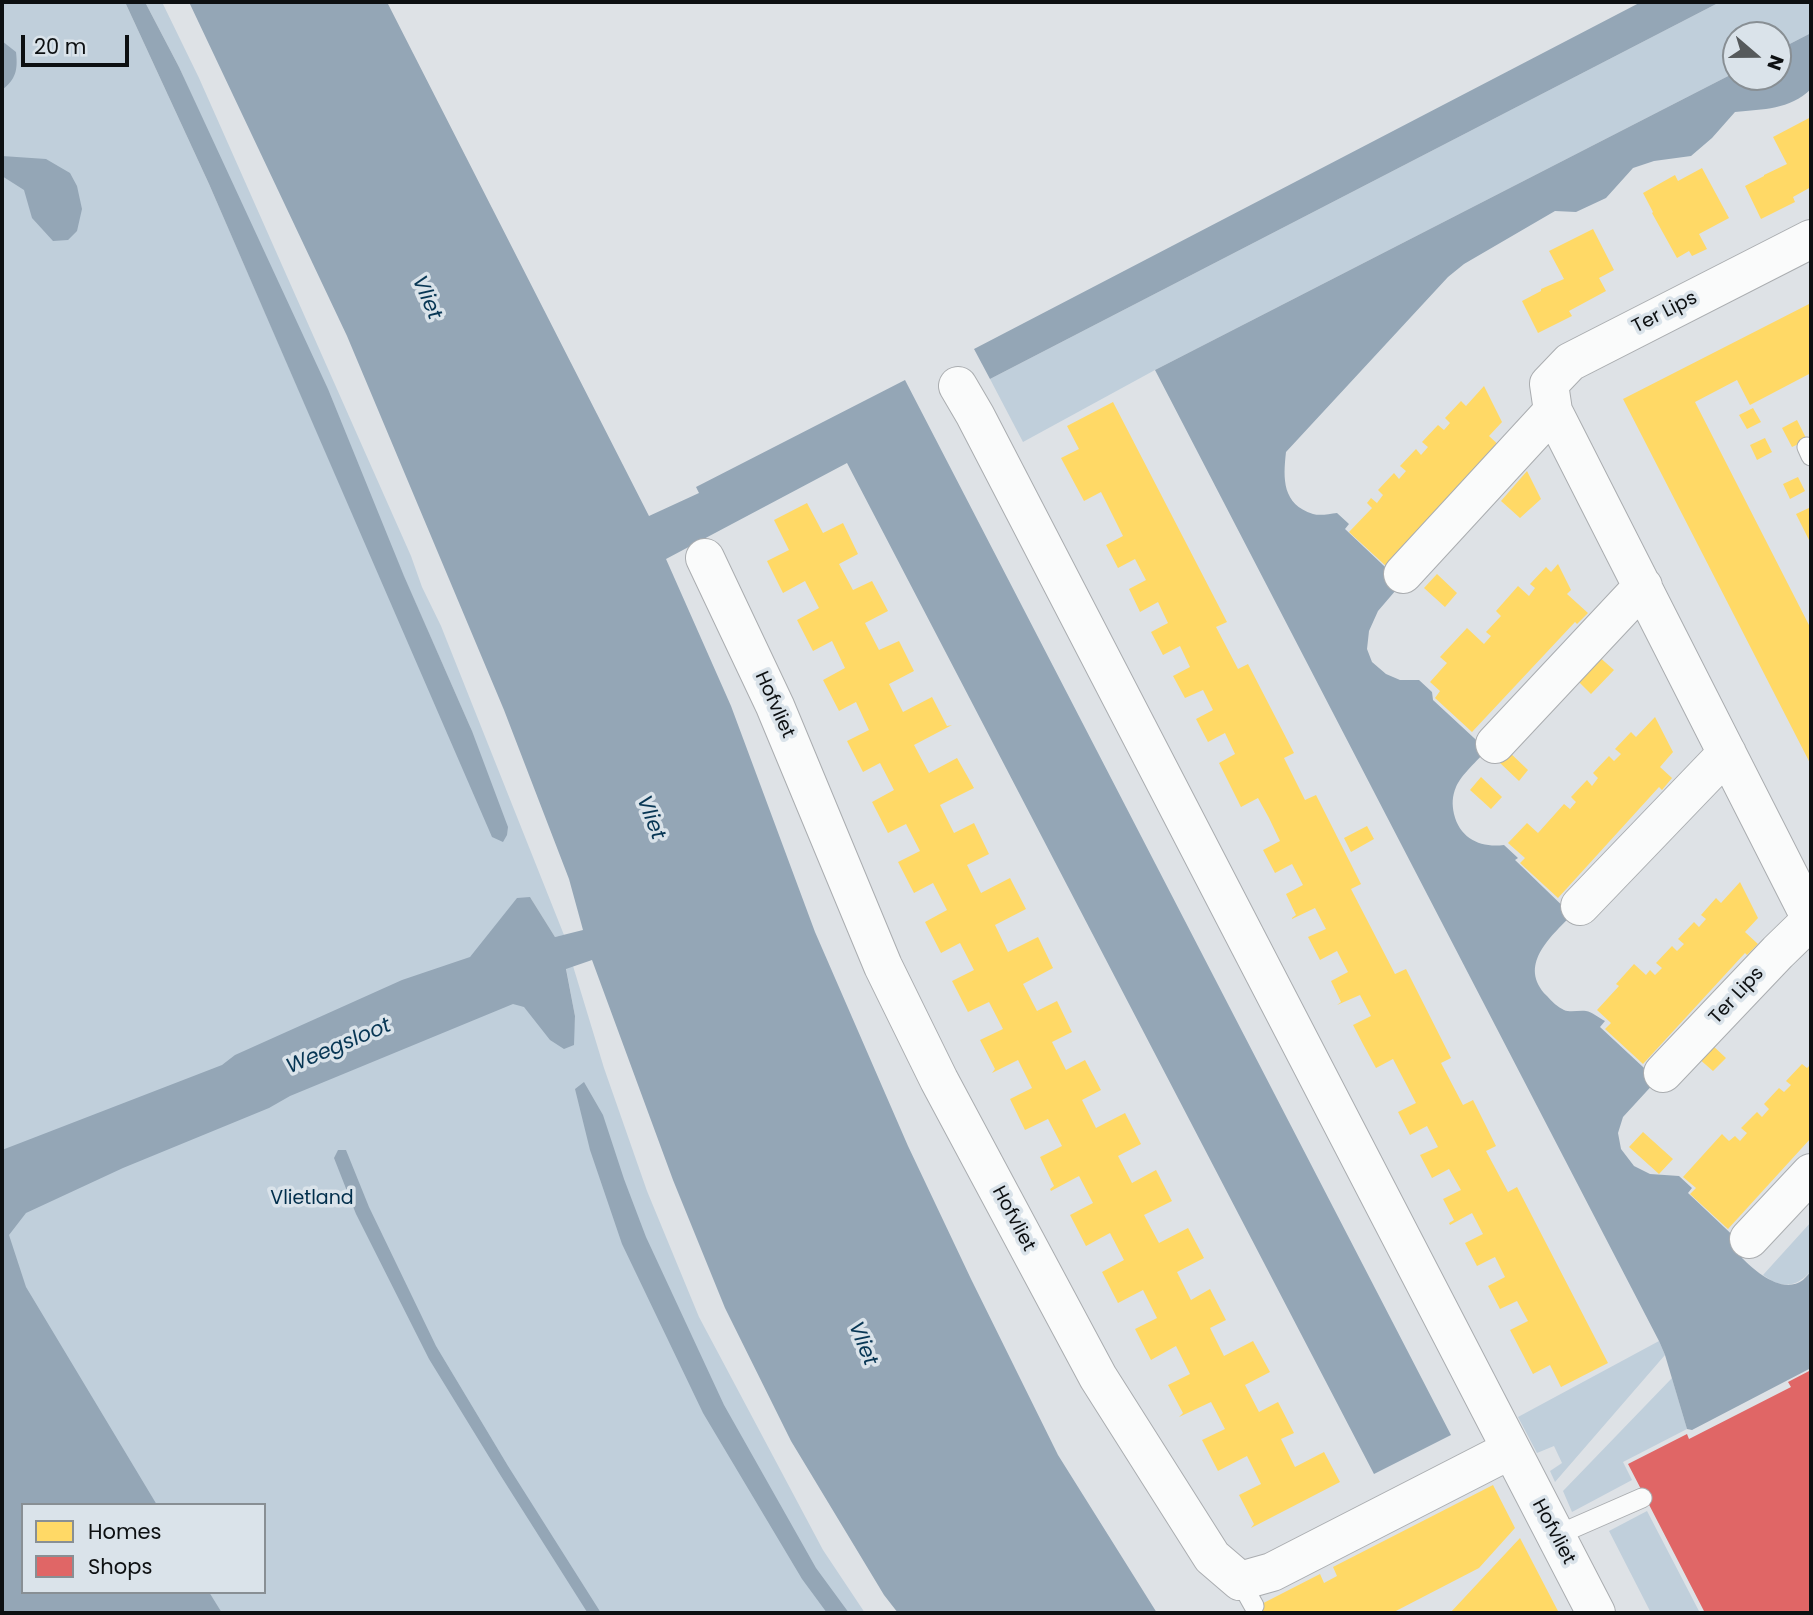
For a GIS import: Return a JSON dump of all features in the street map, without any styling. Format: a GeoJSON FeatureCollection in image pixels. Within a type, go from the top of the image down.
{"type":"FeatureCollection","features":[{"type":"Feature","properties":{"kind":"street","name":"Ter Lips"},"geometry":{"type":"LineString","coordinates":[[1663,1073],[1811,919],[1553,411],[1549,384],[1570,362],[1811,239]]}},
{"type":"Feature","properties":{"kind":"street","name":"Hofvliet"},"geometry":{"type":"LineString","coordinates":[[958,386],[1595,1613]]}},
{"type":"Feature","properties":{"kind":"street"},"geometry":{"type":"LineString","coordinates":[[1403,575],[1553,411]]}},
{"type":"Feature","properties":{"kind":"street","name":"Hofvliet"},"geometry":{"type":"LineString","coordinates":[[705,558],[775,705],[883,966],[939,1080],[1098,1377],[1212,1557],[1247,1593],[1272,1572],[1510,1450]]}},
{"type":"Feature","properties":{"kind":"street"},"geometry":{"type":"LineString","coordinates":[[1495,744],[1643,586]]}},
{"type":"Feature","properties":{"kind":"street"},"geometry":{"type":"LineString","coordinates":[[1580,906],[1727,752]]}},
{"type":"Feature","properties":{"kind":"street"},"geometry":{"type":"LineString","coordinates":[[1749,1239],[1811,1173]]}},
{"type":"Feature","properties":{"kind":"lane"},"geometry":{"type":"LineString","coordinates":[[1555,1536],[1642,1498]]}},
{"type":"Feature","properties":{"kind":"green space","name":"Vlietland"},"geometry":{"type":"Polygon","coordinates":[[[2,2],[125,2],[209,184],[348,503],[472,731],[179,67],[145,2],[162,2],[199,78],[441,626],[564,935],[555,937],[530,897],[574,1028],[575,1016],[566,968],[573,966],[604,1068],[647,1191],[699,1317],[823,1550],[865,1613],[2,1613],[2,2]]]}},
{"type":"Feature","properties":{"kind":"green space"},"geometry":{"type":"Polygon","coordinates":[[[1720,2],[1811,2],[1811,33],[1792,43],[1792,21],[1722,21],[1722,79],[1155,370],[1023,442],[990,379],[1720,2]]]}},
{"type":"Feature","properties":{"kind":"green space"},"geometry":{"type":"Polygon","coordinates":[[[1811,1222],[1811,1271],[1800,1281],[1788,1285],[1776,1283],[1763,1275],[1811,1222]]]}},
{"type":"Feature","properties":{"kind":"green space"},"geometry":{"type":"Polygon","coordinates":[[[1659,1341],[1665,1355],[1555,1482],[1550,1471],[1562,1463],[1554,1446],[1537,1453],[1518,1417],[1659,1341]]]}},
{"type":"Feature","properties":{"kind":"green space"},"geometry":{"type":"Polygon","coordinates":[[[1672,1378],[1687,1429],[1623,1462],[1632,1480],[1572,1512],[1563,1491],[1672,1378]]]}},
{"type":"Feature","properties":{"kind":"green space"},"geometry":{"type":"Polygon","coordinates":[[[1647,1511],[1700,1613],[1651,1613],[1609,1531],[1647,1511]]]}},
{"type":"Feature","properties":{"kind":"water"},"geometry":{"type":"Polygon","coordinates":[[[125,2],[145,2],[179,67],[328,389],[404,576],[472,731],[508,827],[503,842],[492,837],[209,184],[125,2]]]}},
{"type":"Feature","properties":{"kind":"water"},"geometry":{"type":"Polygon","coordinates":[[[189,2],[387,2],[649,516],[699,493],[696,487],[905,380],[1451,1435],[1374,1474],[847,463],[666,559],[731,706],[815,932],[908,1146],[1058,1455],[1157,1613],[898,1613],[884,1595],[791,1441],[725,1308],[673,1180],[592,960],[566,969],[575,1016],[574,1045],[564,1049],[550,1040],[524,1007],[513,1004],[290,1096],[269,1108],[123,1168],[26,1213],[9,1235],[26,1287],[156,1503],[21,1503],[21,1594],[210,1594],[222,1613],[2,1613],[2,1150],[222,1065],[235,1055],[402,980],[470,957],[517,898],[530,897],[555,937],[583,930],[569,879],[504,710],[347,336],[189,2]]]}},
{"type":"Feature","properties":{"kind":"water"},"geometry":{"type":"Polygon","coordinates":[[[1641,2],[1720,2],[990,379],[974,349],[1641,2]]]}},
{"type":"Feature","properties":{"kind":"water"},"geometry":{"type":"Polygon","coordinates":[[[1811,33],[1811,89],[1803,96],[1785,105],[1735,112],[1712,138],[1691,156],[1654,161],[1633,168],[1606,198],[1576,212],[1555,211],[1464,264],[1448,277],[1286,452],[1285,462],[1285,481],[1295,504],[1313,514],[1337,513],[1349,524],[1345,529],[1402,583],[1378,611],[1369,631],[1367,649],[1372,662],[1386,674],[1400,680],[1419,680],[1432,692],[1433,700],[1487,750],[1458,782],[1455,791],[1453,810],[1461,830],[1466,836],[1480,843],[1504,845],[1518,858],[1515,860],[1572,915],[1540,952],[1535,974],[1539,985],[1562,1009],[1588,1012],[1605,1021],[1600,1027],[1657,1080],[1623,1117],[1618,1133],[1621,1149],[1634,1166],[1650,1174],[1679,1176],[1692,1188],[1688,1193],[1743,1245],[1742,1258],[1762,1275],[1787,1285],[1803,1280],[1811,1271],[1811,1368],[1692,1430],[1687,1429],[1659,1341],[1155,370],[1722,79],[1722,91],[1792,91],[1792,43],[1811,33]]]}},
{"type":"Feature","properties":{"kind":"water"},"geometry":{"type":"Polygon","coordinates":[[[2,41],[16,52],[17,64],[13,78],[2,90],[2,41]]]}},
{"type":"Feature","properties":{"kind":"water"},"geometry":{"type":"Polygon","coordinates":[[[2,156],[46,159],[70,173],[77,186],[82,209],[77,231],[68,240],[53,241],[32,218],[24,190],[2,176],[2,156]]]}},
{"type":"Feature","properties":{"kind":"water"},"geometry":{"type":"Polygon","coordinates":[[[584,1082],[603,1115],[646,1237],[724,1405],[816,1568],[849,1613],[827,1613],[802,1579],[703,1413],[622,1244],[590,1150],[575,1089],[584,1082]]]}},
{"type":"Feature","properties":{"kind":"water"},"geometry":{"type":"Polygon","coordinates":[[[338,1150],[346,1150],[369,1207],[436,1346],[601,1613],[587,1612],[429,1359],[356,1214],[334,1158],[338,1150]]]}},
{"type":"Feature","properties":{"kind":"building: Homes"},"geometry":{"type":"Polygon","coordinates":[[[1811,117],[1811,187],[1793,197],[1795,202],[1761,219],[1745,186],[1787,164],[1773,137],[1811,117]]]}},
{"type":"Feature","properties":{"kind":"building: Homes"},"geometry":{"type":"Polygon","coordinates":[[[1702,168],[1729,218],[1699,234],[1707,249],[1692,256],[1689,251],[1677,258],[1643,193],[1675,175],[1678,181],[1702,168]]]}},
{"type":"Feature","properties":{"kind":"building: Homes"},"geometry":{"type":"Polygon","coordinates":[[[1593,229],[1614,270],[1599,278],[1606,291],[1569,311],[1572,316],[1538,333],[1522,301],[1564,279],[1549,251],[1593,229]]]}},
{"type":"Feature","properties":{"kind":"building: Homes"},"geometry":{"type":"Polygon","coordinates":[[[1811,303],[1811,373],[1750,405],[1737,380],[1695,402],[1811,629],[1811,765],[1623,399],[1811,303]]]}},
{"type":"Feature","properties":{"kind":"building: Homes"},"geometry":{"type":"Polygon","coordinates":[[[1484,386],[1502,422],[1489,436],[1502,448],[1387,567],[1349,532],[1372,508],[1367,503],[1371,498],[1377,503],[1383,495],[1378,490],[1394,473],[1399,479],[1406,471],[1400,466],[1416,449],[1421,455],[1428,447],[1422,442],[1438,425],[1444,430],[1450,423],[1445,418],[1461,401],[1466,406],[1484,386]]]}},
{"type":"Feature","properties":{"kind":"building: Homes"},"geometry":{"type":"Polygon","coordinates":[[[1113,402],[1227,622],[1216,627],[1238,669],[1248,664],[1294,753],[1284,758],[1305,800],[1316,795],[1361,884],[1351,889],[1395,974],[1406,969],[1451,1058],[1441,1063],[1463,1105],[1473,1100],[1496,1146],[1486,1151],[1508,1192],[1517,1187],[1608,1363],[1561,1387],[1550,1365],[1533,1374],[1510,1330],[1528,1321],[1517,1301],[1500,1309],[1488,1286],[1505,1277],[1495,1257],[1477,1266],[1465,1243],[1483,1234],[1472,1213],[1450,1225],[1454,1220],[1443,1199],[1461,1190],[1449,1169],[1432,1178],[1420,1155],[1438,1147],[1427,1126],[1410,1135],[1398,1112],[1416,1103],[1393,1059],[1376,1068],[1353,1025],[1371,1016],[1360,995],[1337,1005],[1341,1002],[1331,981],[1348,972],[1337,951],[1320,960],[1308,937],[1326,929],[1315,908],[1292,919],[1296,915],[1286,894],[1303,885],[1292,864],[1275,873],[1263,850],[1280,841],[1269,818],[1258,798],[1241,807],[1219,763],[1235,754],[1225,733],[1208,742],[1196,719],[1213,710],[1203,690],[1185,698],[1173,676],[1190,667],[1180,646],[1163,655],[1151,632],[1168,623],[1158,602],[1140,612],[1129,589],[1146,580],[1135,559],[1118,568],[1106,545],[1123,536],[1101,492],[1084,501],[1061,458],[1079,449],[1067,426],[1113,402]]]}},
{"type":"Feature","properties":{"kind":"building: Homes"},"geometry":{"type":"Polygon","coordinates":[[[1753,408],[1761,422],[1747,429],[1739,415],[1753,408]]]}},
{"type":"Feature","properties":{"kind":"building: Homes"},"geometry":{"type":"Polygon","coordinates":[[[1797,420],[1807,440],[1792,447],[1782,428],[1797,420]]]}},
{"type":"Feature","properties":{"kind":"building: Homes"},"geometry":{"type":"Polygon","coordinates":[[[1765,438],[1772,452],[1757,460],[1750,445],[1765,438]]]}},
{"type":"Feature","properties":{"kind":"building: Homes"},"geometry":{"type":"Polygon","coordinates":[[[1527,471],[1541,499],[1520,518],[1501,501],[1527,471]]]}},
{"type":"Feature","properties":{"kind":"building: Homes"},"geometry":{"type":"Polygon","coordinates":[[[1798,477],[1805,491],[1790,499],[1783,484],[1798,477]]]}},
{"type":"Feature","properties":{"kind":"building: Homes"},"geometry":{"type":"Polygon","coordinates":[[[807,503],[823,533],[843,523],[858,554],[839,564],[853,590],[872,581],[888,611],[865,623],[879,650],[899,641],[914,671],[889,684],[903,712],[932,697],[947,726],[952,725],[914,745],[929,773],[957,758],[974,788],[940,805],[954,833],[974,823],[989,854],[967,865],[981,893],[1010,878],[1026,909],[995,925],[1008,952],[1038,937],[1053,968],[1023,984],[1037,1011],[1057,1001],[1072,1032],[1052,1042],[1066,1070],[1085,1060],[1101,1090],[1082,1100],[1096,1128],[1125,1113],[1141,1144],[1118,1156],[1132,1183],[1156,1170],[1172,1201],[1144,1215],[1159,1243],[1188,1228],[1204,1258],[1177,1272],[1191,1300],[1210,1289],[1226,1320],[1210,1328],[1224,1356],[1253,1341],[1270,1372],[1245,1385],[1259,1412],[1278,1402],[1294,1433],[1281,1439],[1295,1467],[1324,1452],[1340,1482],[1251,1528],[1254,1524],[1239,1495],[1261,1484],[1247,1456],[1218,1471],[1202,1440],[1225,1429],[1211,1402],[1179,1417],[1183,1413],[1168,1385],[1190,1374],[1176,1346],[1151,1360],[1135,1329],[1157,1318],[1143,1290],[1118,1303],[1102,1272],[1124,1260],[1110,1233],[1086,1246],[1070,1215],[1093,1203],[1079,1176],[1051,1191],[1054,1186],[1040,1157],[1062,1146],[1048,1119],[1025,1130],[1010,1099],[1032,1088],[1018,1060],[992,1073],[995,1069],[980,1040],[1003,1029],[989,1002],[968,1012],[952,981],[974,970],[960,943],[941,953],[925,922],[947,910],[933,883],[914,893],[898,862],[920,851],[906,824],[888,833],[872,802],[894,790],[880,763],[863,772],[847,741],[869,730],[856,702],[839,711],[823,680],[845,668],[832,641],[813,651],[797,620],[819,608],[805,581],[783,593],[767,561],[789,550],[774,520],[807,503]]]}},
{"type":"Feature","properties":{"kind":"building: Homes"},"geometry":{"type":"Polygon","coordinates":[[[1811,507],[1811,544],[1796,514],[1811,507]]]}},
{"type":"Feature","properties":{"kind":"building: Homes"},"geometry":{"type":"Polygon","coordinates":[[[1558,564],[1571,590],[1567,594],[1588,613],[1577,624],[1575,622],[1472,732],[1435,698],[1440,691],[1430,682],[1447,663],[1440,657],[1467,628],[1484,644],[1491,636],[1486,632],[1501,616],[1496,611],[1518,586],[1529,596],[1535,588],[1530,584],[1546,567],[1551,572],[1558,564]]]}},
{"type":"Feature","properties":{"kind":"building: Homes"},"geometry":{"type":"Polygon","coordinates":[[[1437,574],[1457,593],[1445,607],[1424,588],[1437,574]]]}},
{"type":"Feature","properties":{"kind":"building: Homes"},"geometry":{"type":"Polygon","coordinates":[[[1597,655],[1614,670],[1591,694],[1576,679],[1597,655]]]}},
{"type":"Feature","properties":{"kind":"building: Homes"},"geometry":{"type":"Polygon","coordinates":[[[1655,717],[1673,752],[1660,767],[1672,778],[1662,790],[1659,787],[1558,898],[1520,863],[1525,858],[1508,843],[1527,823],[1538,833],[1564,804],[1570,809],[1576,802],[1571,797],[1587,780],[1592,786],[1598,778],[1593,773],[1609,756],[1614,761],[1621,754],[1615,749],[1631,732],[1636,737],[1655,717]]]}},
{"type":"Feature","properties":{"kind":"building: Homes"},"geometry":{"type":"Polygon","coordinates":[[[1506,749],[1528,770],[1519,781],[1499,762],[1506,749]]]}},
{"type":"Feature","properties":{"kind":"building: Homes"},"geometry":{"type":"Polygon","coordinates":[[[1481,777],[1502,797],[1491,809],[1470,790],[1481,777]]]}},
{"type":"Feature","properties":{"kind":"building: Homes"},"geometry":{"type":"Polygon","coordinates":[[[1367,826],[1374,839],[1351,852],[1344,838],[1367,826]]]}},
{"type":"Feature","properties":{"kind":"building: Homes"},"geometry":{"type":"Polygon","coordinates":[[[1740,882],[1758,918],[1745,932],[1758,944],[1747,955],[1745,953],[1643,1064],[1605,1029],[1611,1023],[1597,1010],[1619,986],[1616,984],[1634,964],[1646,975],[1650,970],[1655,975],[1662,968],[1656,963],[1672,946],[1677,951],[1684,944],[1678,939],[1694,922],[1699,927],[1706,919],[1701,915],[1716,898],[1721,903],[1740,882]]]}},
{"type":"Feature","properties":{"kind":"building: Homes"},"geometry":{"type":"Polygon","coordinates":[[[1711,1044],[1726,1058],[1713,1071],[1698,1058],[1711,1044]]]}},
{"type":"Feature","properties":{"kind":"building: Homes"},"geometry":{"type":"Polygon","coordinates":[[[1802,1064],[1807,1068],[1811,1064],[1811,1138],[1728,1229],[1690,1194],[1696,1188],[1683,1177],[1722,1134],[1729,1141],[1735,1136],[1740,1141],[1747,1133],[1741,1128],[1757,1112],[1762,1117],[1769,1109],[1764,1104],[1779,1088],[1784,1092],[1791,1085],[1786,1081],[1802,1064]]]}},
{"type":"Feature","properties":{"kind":"building: Homes"},"geometry":{"type":"Polygon","coordinates":[[[1643,1132],[1673,1159],[1659,1174],[1629,1147],[1643,1132]]]}},
{"type":"Feature","properties":{"kind":"building: Homes"},"geometry":{"type":"Polygon","coordinates":[[[1493,1485],[1515,1528],[1479,1568],[1392,1613],[1244,1613],[1320,1574],[1324,1583],[1337,1576],[1333,1567],[1493,1485]]]}},
{"type":"Feature","properties":{"kind":"building: Homes"},"geometry":{"type":"Polygon","coordinates":[[[1520,1538],[1559,1613],[1450,1613],[1520,1538]]]}},
{"type":"Feature","properties":{"kind":"building: Shops"},"geometry":{"type":"Polygon","coordinates":[[[1811,1370],[1811,1613],[1705,1613],[1628,1464],[1687,1434],[1689,1439],[1791,1387],[1788,1382],[1811,1370]]]}},
{"type":"Feature","properties":{"kind":"water label","name":"Vliet"},"geometry":{"type":"Point","coordinates":[426,298]}},
{"type":"Feature","properties":{"kind":"water label","name":"Vliet"},"geometry":{"type":"Point","coordinates":[650,818]}},
{"type":"Feature","properties":{"kind":"water label","name":"Weegsloot"},"geometry":{"type":"Point","coordinates":[339,1047]}},
{"type":"Feature","properties":{"kind":"water label","name":"Vliet"},"geometry":{"type":"Point","coordinates":[862,1344]}}]}
